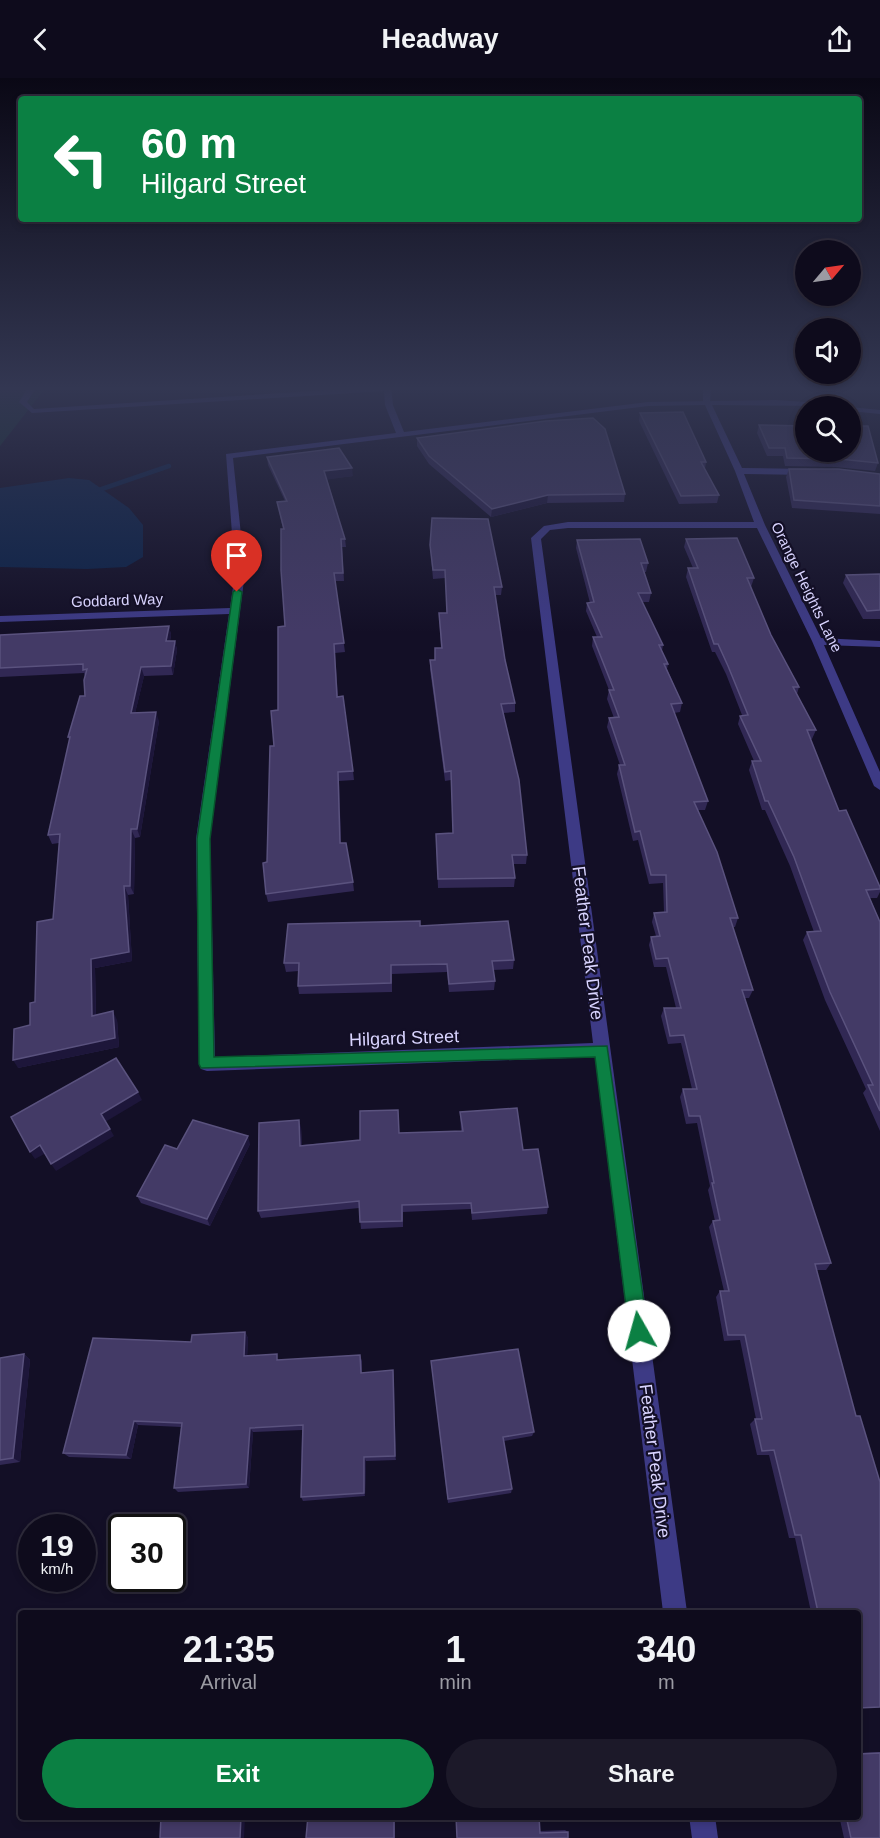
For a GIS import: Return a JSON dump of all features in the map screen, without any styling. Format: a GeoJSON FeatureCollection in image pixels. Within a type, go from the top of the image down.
{"type":"FeatureCollection","features":[{"type":"Feature","properties":{"kind":"street"},"geometry":{"type":"LineString","coordinates":[[230,468],[240,573],[234,611]]}},
{"type":"Feature","properties":{"kind":"street","name":"Orange Heights Lane"},"geometry":{"type":"LineString","coordinates":[[738,468],[760,525],[818,642],[880,786]]}},
{"type":"Feature","properties":{"kind":"street"},"geometry":{"type":"LineString","coordinates":[[739,471],[817,472]]}},
{"type":"Feature","properties":{"kind":"street","name":"Feather Peak Drive"},"geometry":{"type":"LineString","coordinates":[[675,1610],[536,538],[547,528],[568,525],[760,525]]}},
{"type":"Feature","properties":{"kind":"street","name":"Goddard Way"},"geometry":{"type":"LineString","coordinates":[[0,619],[234,611]]}},
{"type":"Feature","properties":{"kind":"street","name":"Hilgard Street"},"geometry":{"type":"LineString","coordinates":[[234,611],[203,839],[207,1064],[602,1050]]}},
{"type":"Feature","properties":{"kind":"street"},"geometry":{"type":"LineString","coordinates":[[818,642],[880,644]]}},
{"type":"Feature","properties":{"kind":"street"},"geometry":{"type":"LineString","coordinates":[[703,1820],[705,1838]]}},
{"type":"Feature","properties":{"kind":"water"},"geometry":{"type":"Polygon","coordinates":[[[69,478],[89,480],[129,508],[143,525],[143,557],[126,567],[87,569],[0,567],[0,488],[69,478]]]}},
{"type":"Feature","properties":{"kind":"building"},"geometry":{"type":"Polygon","coordinates":[[[272,468],[351,468],[324,471],[345,539],[341,539],[343,573],[334,573],[344,643],[334,644],[337,697],[343,696],[353,771],[338,772],[340,843],[346,843],[353,882],[266,894],[263,863],[267,862],[270,746],[274,746],[271,711],[278,710],[278,627],[285,626],[281,570],[281,529],[284,529],[277,502],[287,501],[272,468]]]}},
{"type":"Feature","properties":{"kind":"building"},"geometry":{"type":"Polygon","coordinates":[[[443,468],[617,468],[625,494],[548,495],[492,509],[443,468]]]}},
{"type":"Feature","properties":{"kind":"building"},"geometry":{"type":"Polygon","coordinates":[[[667,468],[704,468],[719,495],[681,496],[667,468]]]}},
{"type":"Feature","properties":{"kind":"building"},"geometry":{"type":"Polygon","coordinates":[[[789,469],[838,469],[880,474],[880,506],[794,500],[789,469]]]}},
{"type":"Feature","properties":{"kind":"building"},"geometry":{"type":"Polygon","coordinates":[[[432,518],[488,519],[502,587],[494,587],[505,660],[515,703],[501,704],[519,780],[527,855],[512,855],[515,878],[438,879],[436,834],[453,833],[451,771],[445,772],[430,660],[435,660],[435,648],[442,648],[439,613],[447,613],[445,570],[433,570],[430,545],[432,518]]]}},
{"type":"Feature","properties":{"kind":"building"},"geometry":{"type":"Polygon","coordinates":[[[737,538],[754,578],[747,578],[771,635],[799,687],[793,687],[816,730],[807,730],[839,811],[846,810],[880,887],[880,889],[866,890],[880,922],[880,1111],[868,1085],[873,1085],[830,992],[807,932],[821,931],[794,857],[768,801],[765,801],[752,761],[761,761],[740,716],[748,715],[718,644],[714,644],[688,568],[698,568],[686,539],[737,538]]]}},
{"type":"Feature","properties":{"kind":"building"},"geometry":{"type":"Polygon","coordinates":[[[640,539],[648,563],[641,563],[651,593],[638,593],[663,645],[659,645],[668,664],[664,664],[682,703],[671,704],[708,801],[694,802],[717,852],[738,918],[730,918],[753,990],[742,990],[831,1263],[815,1264],[856,1416],[860,1416],[880,1482],[880,1707],[861,1708],[861,1610],[818,1610],[801,1535],[795,1535],[774,1450],[762,1451],[755,1419],[762,1419],[745,1335],[728,1335],[720,1291],[729,1291],[713,1221],[720,1220],[712,1183],[714,1183],[700,1116],[689,1116],[683,1089],[697,1089],[684,1035],[670,1036],[664,1008],[681,1008],[668,958],[656,959],[651,937],[660,936],[654,913],[667,912],[666,875],[651,875],[640,831],[635,832],[619,765],[625,765],[609,718],[619,717],[609,690],[614,690],[593,637],[602,637],[587,603],[594,602],[577,540],[640,539]]]}},
{"type":"Feature","properties":{"kind":"building"},"geometry":{"type":"Polygon","coordinates":[[[880,574],[880,610],[867,611],[846,575],[880,574]]]}},
{"type":"Feature","properties":{"kind":"building"},"geometry":{"type":"Polygon","coordinates":[[[169,626],[166,641],[175,641],[171,666],[141,667],[131,713],[156,712],[137,829],[131,829],[130,886],[124,886],[129,952],[91,959],[92,1016],[113,1011],[115,1038],[13,1060],[14,1029],[30,1025],[30,1003],[35,1002],[37,922],[53,919],[60,834],[48,835],[70,737],[68,737],[80,696],[85,696],[84,680],[87,669],[83,670],[83,664],[0,668],[0,635],[169,626]]]}},
{"type":"Feature","properties":{"kind":"building"},"geometry":{"type":"Polygon","coordinates":[[[420,921],[420,926],[508,921],[514,960],[492,961],[495,981],[449,984],[447,964],[391,965],[391,983],[298,986],[299,963],[284,963],[288,924],[420,921]]]}},
{"type":"Feature","properties":{"kind":"building"},"geometry":{"type":"Polygon","coordinates":[[[116,1058],[138,1092],[101,1114],[110,1129],[51,1164],[40,1145],[30,1152],[11,1117],[116,1058]]]}},
{"type":"Feature","properties":{"kind":"building"},"geometry":{"type":"Polygon","coordinates":[[[517,1108],[523,1150],[538,1149],[548,1207],[472,1213],[471,1203],[402,1205],[402,1221],[360,1222],[359,1201],[258,1211],[259,1123],[299,1120],[300,1146],[360,1140],[360,1111],[398,1110],[399,1133],[463,1131],[460,1112],[517,1108]]]}},
{"type":"Feature","properties":{"kind":"building"},"geometry":{"type":"Polygon","coordinates":[[[193,1120],[248,1136],[207,1219],[137,1196],[165,1145],[177,1149],[193,1120]]]}},
{"type":"Feature","properties":{"kind":"building"},"geometry":{"type":"Polygon","coordinates":[[[245,1332],[244,1356],[277,1354],[277,1360],[360,1355],[361,1373],[393,1370],[395,1456],[364,1457],[364,1493],[301,1497],[303,1425],[250,1428],[246,1484],[174,1488],[182,1423],[134,1421],[126,1455],[63,1453],[93,1338],[191,1342],[192,1335],[245,1332]]]}},
{"type":"Feature","properties":{"kind":"building"},"geometry":{"type":"Polygon","coordinates":[[[518,1349],[534,1432],[503,1437],[512,1489],[448,1499],[431,1361],[518,1349]]]}},
{"type":"Feature","properties":{"kind":"building"},"geometry":{"type":"Polygon","coordinates":[[[24,1354],[13,1458],[0,1460],[0,1358],[24,1354]]]}},
{"type":"Feature","properties":{"kind":"building"},"geometry":{"type":"Polygon","coordinates":[[[880,1753],[880,1838],[851,1838],[847,1820],[861,1820],[861,1754],[880,1753]]]}},
{"type":"Feature","properties":{"kind":"building"},"geometry":{"type":"Polygon","coordinates":[[[161,1820],[241,1820],[240,1838],[160,1838],[161,1820]]]}},
{"type":"Feature","properties":{"kind":"building"},"geometry":{"type":"Polygon","coordinates":[[[308,1820],[394,1821],[394,1838],[306,1838],[308,1820]]]}},
{"type":"Feature","properties":{"kind":"building"},"geometry":{"type":"Polygon","coordinates":[[[456,1820],[539,1820],[540,1833],[568,1832],[568,1838],[457,1838],[456,1820]]]}},
{"type":"Feature","properties":{"kind":"waterway"},"geometry":{"type":"LineString","coordinates":[[93,492],[163,468]]}},
{"type":"Feature","properties":{"kind":"route"},"geometry":{"type":"LineString","coordinates":[[237,592],[203,839],[207,1064],[602,1050],[639,1331]]}}]}
